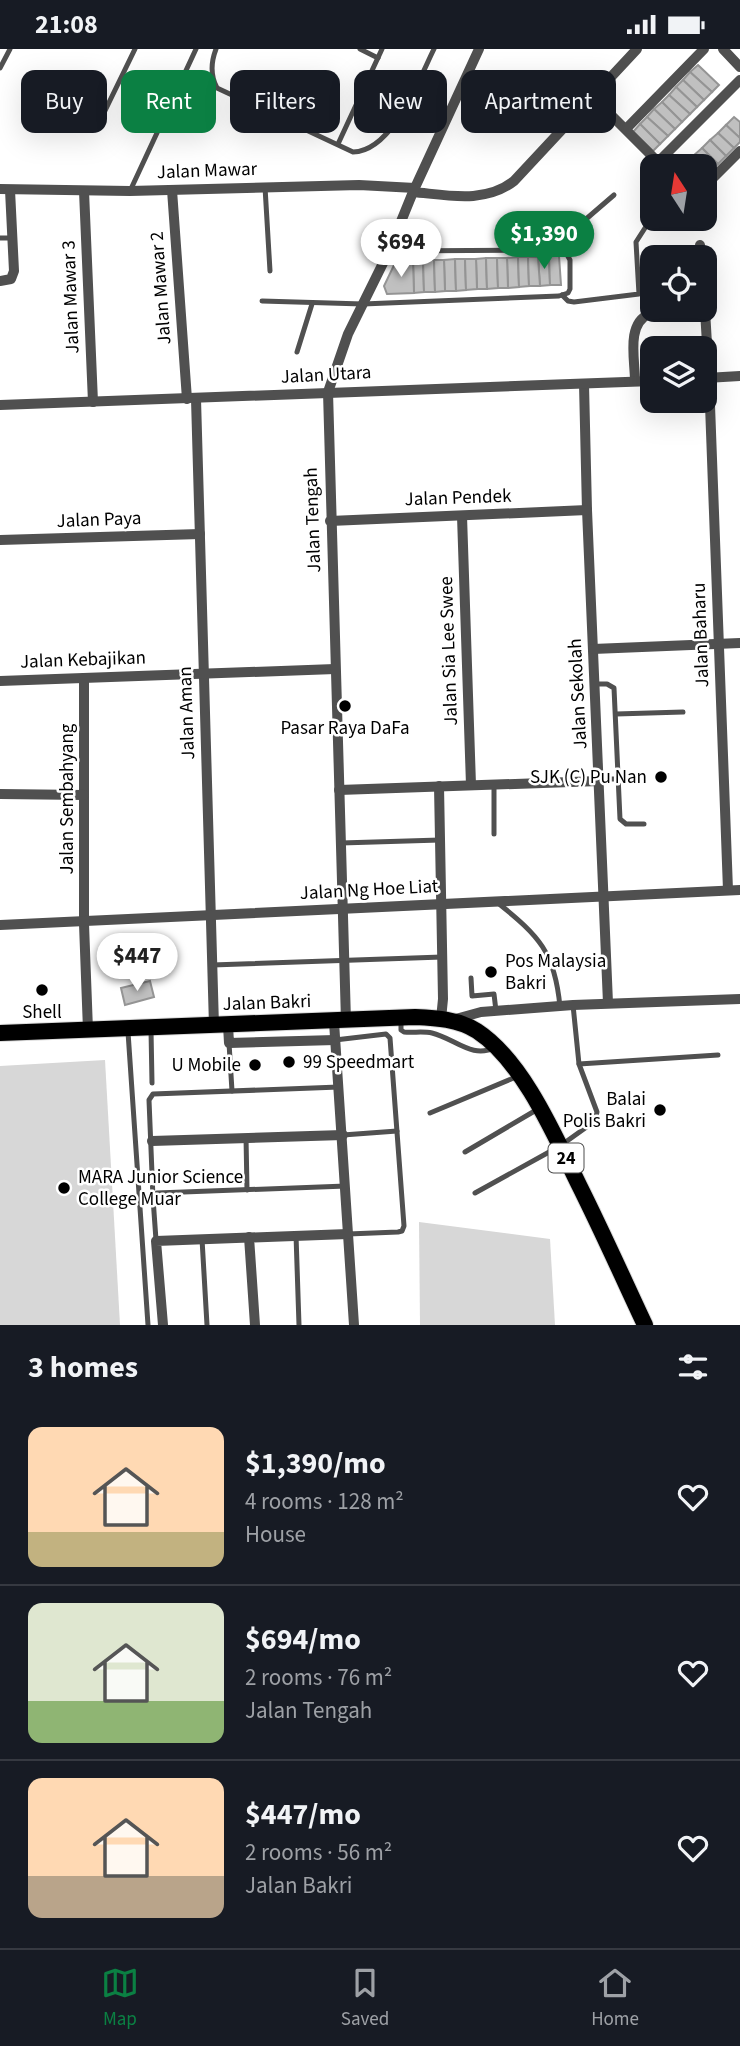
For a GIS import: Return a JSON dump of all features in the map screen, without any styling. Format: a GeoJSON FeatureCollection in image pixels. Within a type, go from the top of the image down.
{"type":"FeatureCollection","features":[{"type":"Feature","properties":{"kind":"main road","name":"Jalan Bakri"},"geometry":{"type":"LineString","coordinates":[[0,1033],[340,1021],[400,1018],[445,1011]]}},
{"type":"Feature","properties":{"kind":"main road","name":"24"},"geometry":{"type":"LineString","coordinates":[[445,1011],[495,1046],[540,1107],[645,1325]]}},
{"type":"Feature","properties":{"kind":"street","name":"Jalan Tengah"},"geometry":{"type":"LineString","coordinates":[[354,1325],[335,1040],[340,1021],[344,961],[328,391],[348,334],[389,251],[479,49]]}},
{"type":"Feature","properties":{"kind":"street","name":"Jalan Mawar"},"geometry":{"type":"LineString","coordinates":[[616,71],[637,49]]}},
{"type":"Feature","properties":{"kind":"street"},"geometry":{"type":"LineString","coordinates":[[626,129],[704,49]]}},
{"type":"Feature","properties":{"kind":"street"},"geometry":{"type":"LineString","coordinates":[[723,49],[740,67]]}},
{"type":"Feature","properties":{"kind":"street"},"geometry":{"type":"LineString","coordinates":[[670,154],[740,80]]}},
{"type":"Feature","properties":{"kind":"street"},"geometry":{"type":"LineString","coordinates":[[616,119],[650,154]]}},
{"type":"Feature","properties":{"kind":"street","name":"Jalan Mawar"},"geometry":{"type":"LineString","coordinates":[[5,189],[130,191],[359,185],[470,196],[502,191],[558,133]]}},
{"type":"Feature","properties":{"kind":"street"},"geometry":{"type":"LineString","coordinates":[[718,172],[740,151]]}},
{"type":"Feature","properties":{"kind":"street"},"geometry":{"type":"LineString","coordinates":[[0,281],[8,281],[13,275],[12,238],[5,189]]}},
{"type":"Feature","properties":{"kind":"street","name":"Jalan Mawar 2"},"geometry":{"type":"LineString","coordinates":[[172,190],[189,394]]}},
{"type":"Feature","properties":{"kind":"street","name":"Jalan Mawar 3"},"geometry":{"type":"LineString","coordinates":[[84,191],[93,402]]}},
{"type":"Feature","properties":{"kind":"street"},"geometry":{"type":"LineString","coordinates":[[635,381],[634,330],[640,320]]}},
{"type":"Feature","properties":{"kind":"street"},"geometry":{"type":"LineString","coordinates":[[717,377],[740,376]]}},
{"type":"Feature","properties":{"kind":"street","name":"Jalan Utara"},"geometry":{"type":"LineString","coordinates":[[0,405],[93,402],[189,394],[640,381]]}},
{"type":"Feature","properties":{"kind":"street","name":"Jalan Sekolah"},"geometry":{"type":"LineString","coordinates":[[584,384],[608,1003]]}},
{"type":"Feature","properties":{"kind":"street","name":"Jalan Aman"},"geometry":{"type":"LineString","coordinates":[[189,394],[200,534],[212,965],[221,1026],[229,1043]]}},
{"type":"Feature","properties":{"kind":"street","name":"Jalan Baharu"},"geometry":{"type":"LineString","coordinates":[[709,413],[728,890]]}},
{"type":"Feature","properties":{"kind":"street","name":"Jalan Pendek"},"geometry":{"type":"LineString","coordinates":[[330,521],[587,510]]}},
{"type":"Feature","properties":{"kind":"street","name":"Jalan Sia Lee Swee"},"geometry":{"type":"LineString","coordinates":[[462,516],[471,785]]}},
{"type":"Feature","properties":{"kind":"street","name":"Jalan Paya"},"geometry":{"type":"LineString","coordinates":[[0,540],[200,534]]}},
{"type":"Feature","properties":{"kind":"street"},"geometry":{"type":"LineString","coordinates":[[593,649],[740,643]]}},
{"type":"Feature","properties":{"kind":"street","name":"Jalan Kebajikan"},"geometry":{"type":"LineString","coordinates":[[0,681],[335,669]]}},
{"type":"Feature","properties":{"kind":"street","name":"Jalan Sembahyang"},"geometry":{"type":"LineString","coordinates":[[84,678],[88,1030]]}},
{"type":"Feature","properties":{"kind":"street"},"geometry":{"type":"LineString","coordinates":[[339,790],[599,780]]}},
{"type":"Feature","properties":{"kind":"street"},"geometry":{"type":"LineString","coordinates":[[439,786],[445,1011],[481,1012],[608,1003],[740,999]]}},
{"type":"Feature","properties":{"kind":"street"},"geometry":{"type":"LineString","coordinates":[[0,794],[84,795]]}},
{"type":"Feature","properties":{"kind":"street","name":"Jalan Ng Hoe Liat"},"geometry":{"type":"LineString","coordinates":[[0,925],[85,926],[210,915],[740,890]]}},
{"type":"Feature","properties":{"kind":"street"},"geometry":{"type":"LineString","coordinates":[[229,1043],[335,1040]]}},
{"type":"Feature","properties":{"kind":"street"},"geometry":{"type":"LineString","coordinates":[[152,1141],[343,1135]]}},
{"type":"Feature","properties":{"kind":"street"},"geometry":{"type":"LineString","coordinates":[[163,1325],[156,1241],[348,1234]]}},
{"type":"Feature","properties":{"kind":"street"},"geometry":{"type":"LineString","coordinates":[[249,1237],[255,1325]]}},
{"type":"Feature","properties":{"kind":"lane"},"geometry":{"type":"LineString","coordinates":[[0,68],[10,49]]}},
{"type":"Feature","properties":{"kind":"lane"},"geometry":{"type":"LineString","coordinates":[[107,107],[135,49]]}},
{"type":"Feature","properties":{"kind":"lane"},"geometry":{"type":"LineString","coordinates":[[130,191],[196,49]]}},
{"type":"Feature","properties":{"kind":"lane"},"geometry":{"type":"LineString","coordinates":[[216,49],[212,79],[217,87],[353,152],[360,152],[375,145],[397,120],[434,49]]}},
{"type":"Feature","properties":{"kind":"lane"},"geometry":{"type":"LineString","coordinates":[[360,49],[378,58]]}},
{"type":"Feature","properties":{"kind":"lane"},"geometry":{"type":"LineString","coordinates":[[338,144],[382,49]]}},
{"type":"Feature","properties":{"kind":"lane"},"geometry":{"type":"LineString","coordinates":[[265,187],[270,271]]}},
{"type":"Feature","properties":{"kind":"lane"},"geometry":{"type":"LineString","coordinates":[[262,301],[363,304],[562,295],[570,289],[570,260],[565,251],[567,238],[614,195]]}},
{"type":"Feature","properties":{"kind":"lane"},"geometry":{"type":"LineString","coordinates":[[562,295],[568,301],[574,302],[639,293],[636,242],[643,231]]}},
{"type":"Feature","properties":{"kind":"lane"},"geometry":{"type":"LineString","coordinates":[[0,238],[12,238]]}},
{"type":"Feature","properties":{"kind":"lane"},"geometry":{"type":"LineString","coordinates":[[389,251],[565,251]]}},
{"type":"Feature","properties":{"kind":"lane"},"geometry":{"type":"LineString","coordinates":[[297,352],[312,304]]}},
{"type":"Feature","properties":{"kind":"lane"},"geometry":{"type":"LineString","coordinates":[[595,684],[607,684],[614,688],[621,821],[626,824],[644,824]]}},
{"type":"Feature","properties":{"kind":"lane"},"geometry":{"type":"LineString","coordinates":[[616,713],[683,712]]}},
{"type":"Feature","properties":{"kind":"lane"},"geometry":{"type":"LineString","coordinates":[[599,780],[618,779]]}},
{"type":"Feature","properties":{"kind":"lane"},"geometry":{"type":"LineString","coordinates":[[494,785],[494,834]]}},
{"type":"Feature","properties":{"kind":"lane"},"geometry":{"type":"LineString","coordinates":[[341,843],[440,840]]}},
{"type":"Feature","properties":{"kind":"lane"},"geometry":{"type":"LineString","coordinates":[[496,901],[540,941],[551,960],[557,980],[559,1007]]}},
{"type":"Feature","properties":{"kind":"lane"},"geometry":{"type":"LineString","coordinates":[[212,965],[442,957]]}},
{"type":"Feature","properties":{"kind":"lane"},"geometry":{"type":"LineString","coordinates":[[471,978],[472,996],[494,994],[496,1011]]}},
{"type":"Feature","properties":{"kind":"lane"},"geometry":{"type":"LineString","coordinates":[[475,1193],[561,1146],[589,1127],[597,1117],[579,1064],[573,1005]]}},
{"type":"Feature","properties":{"kind":"lane"},"geometry":{"type":"LineString","coordinates":[[400,1018],[401,1030],[407,1033],[432,1033],[473,1052],[486,1051],[495,1046]]}},
{"type":"Feature","properties":{"kind":"lane"},"geometry":{"type":"LineString","coordinates":[[150,1028],[152,1083]]}},
{"type":"Feature","properties":{"kind":"lane"},"geometry":{"type":"LineString","coordinates":[[128,1029],[148,1325]]}},
{"type":"Feature","properties":{"kind":"lane"},"geometry":{"type":"LineString","coordinates":[[335,1040],[386,1034],[389,1036],[397,1131],[403,1229],[398,1232],[348,1234]]}},
{"type":"Feature","properties":{"kind":"lane"},"geometry":{"type":"LineString","coordinates":[[229,1043],[232,1091]]}},
{"type":"Feature","properties":{"kind":"lane"},"geometry":{"type":"LineString","coordinates":[[579,1064],[718,1055]]}},
{"type":"Feature","properties":{"kind":"lane"},"geometry":{"type":"LineString","coordinates":[[430,1113],[519,1076]]}},
{"type":"Feature","properties":{"kind":"lane"},"geometry":{"type":"LineString","coordinates":[[156,1241],[149,1100],[153,1094],[339,1087]]}},
{"type":"Feature","properties":{"kind":"lane"},"geometry":{"type":"LineString","coordinates":[[465,1152],[540,1107]]}},
{"type":"Feature","properties":{"kind":"lane"},"geometry":{"type":"LineString","coordinates":[[343,1135],[397,1131]]}},
{"type":"Feature","properties":{"kind":"lane"},"geometry":{"type":"LineString","coordinates":[[246,1137],[247,1190]]}},
{"type":"Feature","properties":{"kind":"lane"},"geometry":{"type":"LineString","coordinates":[[153,1198],[161,1192],[346,1186]]}},
{"type":"Feature","properties":{"kind":"lane"},"geometry":{"type":"LineString","coordinates":[[296,1235],[299,1325]]}},
{"type":"Feature","properties":{"kind":"lane"},"geometry":{"type":"LineString","coordinates":[[202,1239],[207,1325]]}},
{"type":"Feature","properties":{"kind":"shaded area","name":"MARA Junior Science College Muar"},"geometry":{"type":"Polygon","coordinates":[[[105,1060],[120,1325],[0,1325],[0,1066],[105,1060]]]}},
{"type":"Feature","properties":{"kind":"shaded area"},"geometry":{"type":"Polygon","coordinates":[[[419,1222],[550,1239],[555,1325],[420,1325],[419,1222]]]}},
{"type":"Feature","properties":{"kind":"building"},"geometry":{"type":"Polygon","coordinates":[[[698,65],[719,85],[712,92],[690,72],[698,65]]]}},
{"type":"Feature","properties":{"kind":"building"},"geometry":{"type":"Polygon","coordinates":[[[690,72],[712,92],[704,100],[683,80],[690,72]]]}},
{"type":"Feature","properties":{"kind":"building"},"geometry":{"type":"Polygon","coordinates":[[[683,80],[704,100],[697,107],[676,87],[683,80]]]}},
{"type":"Feature","properties":{"kind":"building"},"geometry":{"type":"Polygon","coordinates":[[[676,87],[697,107],[690,114],[669,95],[676,87]]]}},
{"type":"Feature","properties":{"kind":"building"},"geometry":{"type":"Polygon","coordinates":[[[669,95],[690,114],[682,122],[662,102],[669,95]]]}},
{"type":"Feature","properties":{"kind":"building"},"geometry":{"type":"Polygon","coordinates":[[[662,102],[682,122],[675,129],[654,109],[662,102]]]}},
{"type":"Feature","properties":{"kind":"building"},"geometry":{"type":"Polygon","coordinates":[[[654,109],[675,129],[668,136],[647,117],[654,109]]]}},
{"type":"Feature","properties":{"kind":"building"},"geometry":{"type":"Polygon","coordinates":[[[647,117],[668,136],[660,144],[640,124],[647,117]]]}},
{"type":"Feature","properties":{"kind":"building"},"geometry":{"type":"Polygon","coordinates":[[[734,117],[740,122],[740,138],[726,125],[734,117]]]}},
{"type":"Feature","properties":{"kind":"building"},"geometry":{"type":"Polygon","coordinates":[[[640,124],[660,144],[653,151],[633,132],[640,124]]]}},
{"type":"Feature","properties":{"kind":"building"},"geometry":{"type":"Polygon","coordinates":[[[726,125],[740,138],[734,148],[718,133],[726,125]]]}},
{"type":"Feature","properties":{"kind":"building"},"geometry":{"type":"Polygon","coordinates":[[[718,133],[734,148],[726,156],[710,140],[718,133]]]}},
{"type":"Feature","properties":{"kind":"building"},"geometry":{"type":"Polygon","coordinates":[[[710,140],[726,156],[718,164],[718,154],[708,154],[702,148],[710,140]]]}},
{"type":"Feature","properties":{"kind":"building"},"geometry":{"type":"Polygon","coordinates":[[[702,148],[708,154],[695,154],[702,148]]]}},
{"type":"Feature","properties":{"kind":"building"},"geometry":{"type":"Polygon","coordinates":[[[549,256],[550,285],[540,286],[538,257],[549,256]]]}},
{"type":"Feature","properties":{"kind":"building"},"geometry":{"type":"Polygon","coordinates":[[[549,256],[559,256],[561,285],[550,285],[549,256]]]}},
{"type":"Feature","properties":{"kind":"building"},"geometry":{"type":"Polygon","coordinates":[[[518,257],[519,287],[508,288],[507,258],[518,257]]]}},
{"type":"Feature","properties":{"kind":"building"},"geometry":{"type":"Polygon","coordinates":[[[518,257],[528,257],[529,286],[519,287],[518,257]]]}},
{"type":"Feature","properties":{"kind":"building"},"geometry":{"type":"Polygon","coordinates":[[[528,257],[538,257],[540,286],[529,286],[528,257]]]}},
{"type":"Feature","properties":{"kind":"building"},"geometry":{"type":"Polygon","coordinates":[[[486,258],[487,289],[477,289],[476,259],[486,258]]]}},
{"type":"Feature","properties":{"kind":"building"},"geometry":{"type":"Polygon","coordinates":[[[486,258],[497,258],[498,288],[487,289],[486,258]]]}},
{"type":"Feature","properties":{"kind":"building"},"geometry":{"type":"Polygon","coordinates":[[[497,258],[507,258],[508,288],[498,288],[497,258]]]}},
{"type":"Feature","properties":{"kind":"building"},"geometry":{"type":"Polygon","coordinates":[[[455,259],[456,291],[445,291],[444,260],[455,259]]]}},
{"type":"Feature","properties":{"kind":"building"},"geometry":{"type":"Polygon","coordinates":[[[455,259],[465,259],[466,290],[456,291],[455,259]]]}},
{"type":"Feature","properties":{"kind":"building"},"geometry":{"type":"Polygon","coordinates":[[[465,259],[476,259],[477,289],[466,290],[465,259]]]}},
{"type":"Feature","properties":{"kind":"building"},"geometry":{"type":"Polygon","coordinates":[[[423,260],[424,292],[414,293],[413,261],[423,260]]]}},
{"type":"Feature","properties":{"kind":"building"},"geometry":{"type":"Polygon","coordinates":[[[423,260],[434,260],[435,292],[424,292],[423,260]]]}},
{"type":"Feature","properties":{"kind":"building"},"geometry":{"type":"Polygon","coordinates":[[[434,260],[444,260],[445,291],[435,292],[434,260]]]}},
{"type":"Feature","properties":{"kind":"building"},"geometry":{"type":"Polygon","coordinates":[[[396,261],[413,261],[414,293],[387,294],[384,286],[396,261]]]}},
{"type":"Feature","properties":{"kind":"building"},"geometry":{"type":"Polygon","coordinates":[[[150,981],[154,997],[125,1005],[121,988],[150,981]]]}},
{"type":"Feature","properties":{"kind":"place","name":"Pasar Raya DaFa"},"geometry":{"type":"Point","coordinates":[345,706]}},
{"type":"Feature","properties":{"kind":"place","name":"SJK (C) Pu Nan"},"geometry":{"type":"Point","coordinates":[661,777]}},
{"type":"Feature","properties":{"kind":"place","name":"Pos Malaysia Bakri"},"geometry":{"type":"Point","coordinates":[491,972]}},
{"type":"Feature","properties":{"kind":"place","name":"Shell"},"geometry":{"type":"Point","coordinates":[42,990]}},
{"type":"Feature","properties":{"kind":"place","name":"99 Speedmart"},"geometry":{"type":"Point","coordinates":[289,1062]}},
{"type":"Feature","properties":{"kind":"place","name":"U Mobile"},"geometry":{"type":"Point","coordinates":[255,1065]}},
{"type":"Feature","properties":{"kind":"place","name":"Balai Polis Bakri"},"geometry":{"type":"Point","coordinates":[660,1110]}},
{"type":"Feature","properties":{"kind":"place","name":"MARA Junior Science College Muar"},"geometry":{"type":"Point","coordinates":[64,1188]}}]}
